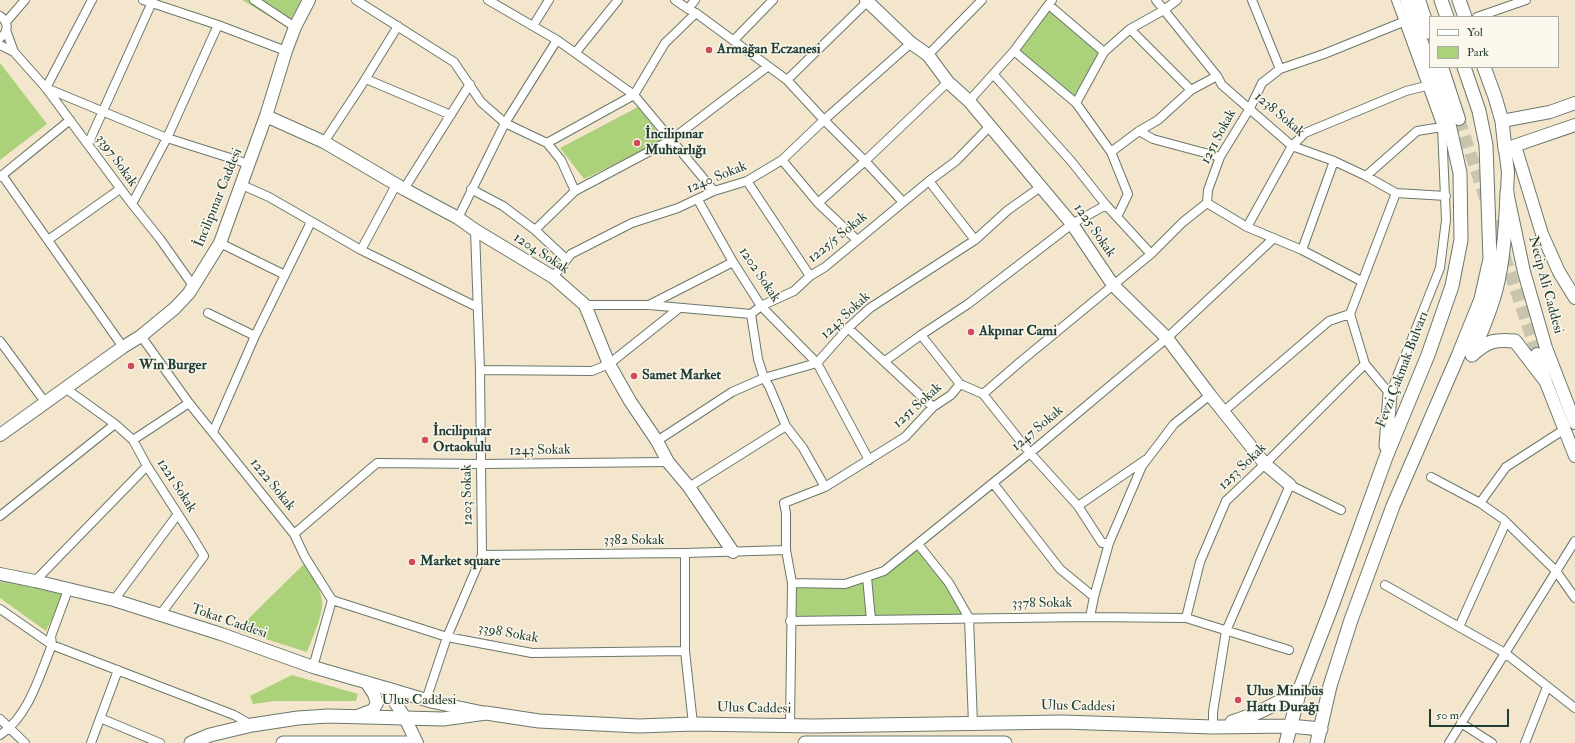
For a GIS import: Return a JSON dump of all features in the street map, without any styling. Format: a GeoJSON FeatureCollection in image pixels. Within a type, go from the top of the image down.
{"type":"FeatureCollection","features":[{"type":"Feature","properties":{"kind":"main road","name":"İncilipınar Caddesi"},"geometry":{"type":"LineString","coordinates":[[0,435],[123,346],[141,336],[174,308],[194,287],[220,243],[266,116],[286,51],[295,27],[309,0]]}},
{"type":"Feature","properties":{"kind":"main road","name":"1225 Sokak"},"geometry":{"type":"LineString","coordinates":[[868,0],[912,43],[928,55],[948,82],[970,101],[1072,224],[1113,285],[1167,338],[1265,464],[1290,485]]}},
{"type":"Feature","properties":{"kind":"main road","name":"Fevzi Çakmak Bulvarı"},"geometry":{"type":"LineString","coordinates":[[1407,0],[1429,65]]}},
{"type":"Feature","properties":{"kind":"main road"},"geometry":{"type":"LineString","coordinates":[[1419,0],[1429,30]]}},
{"type":"Feature","properties":{"kind":"main road"},"geometry":{"type":"LineString","coordinates":[[1441,0],[1447,16]]}},
{"type":"Feature","properties":{"kind":"main road"},"geometry":{"type":"LineString","coordinates":[[1459,0],[1465,16]]}},
{"type":"Feature","properties":{"kind":"main road","name":"Fevzi Çakmak Bulvarı"},"geometry":{"type":"LineString","coordinates":[[1286,743],[1300,688],[1332,606],[1386,456],[1428,355],[1452,286],[1461,240],[1460,173],[1449,124],[1430,68]]}},
{"type":"Feature","properties":{"kind":"main road"},"geometry":{"type":"LineString","coordinates":[[1442,68],[1460,120]]}},
{"type":"Feature","properties":{"kind":"main road"},"geometry":{"type":"LineString","coordinates":[[1317,743],[1330,686],[1351,620],[1394,506],[1481,299],[1490,259],[1486,145],[1479,111],[1464,68]]}},
{"type":"Feature","properties":{"kind":"main road"},"geometry":{"type":"LineString","coordinates":[[1484,68],[1495,97],[1510,148],[1542,234],[1559,272],[1575,298]]}},
{"type":"Feature","properties":{"kind":"main road"},"geometry":{"type":"LineString","coordinates":[[1502,121],[1550,112],[1575,103]]}},
{"type":"Feature","properties":{"kind":"main road","name":"1204 Sokak"},"geometry":{"type":"LineString","coordinates":[[266,116],[324,142],[400,187],[458,218],[475,230],[553,277],[585,305],[609,364],[630,401],[657,441],[668,462],[689,487],[733,552]]}},
{"type":"Feature","properties":{"kind":"main road"},"geometry":{"type":"LineString","coordinates":[[1510,148],[1574,127]]}},
{"type":"Feature","properties":{"kind":"main road","name":"Necip Ali Caddesi"},"geometry":{"type":"LineString","coordinates":[[1510,148],[1507,192],[1524,272],[1570,426],[1575,456]]}},
{"type":"Feature","properties":{"kind":"main road"},"geometry":{"type":"LineString","coordinates":[[1472,355],[1493,300],[1500,268],[1507,192]]}},
{"type":"Feature","properties":{"kind":"main road"},"geometry":{"type":"LineString","coordinates":[[1444,388],[1472,355],[1483,345],[1501,340],[1515,341],[1545,380]]}},
{"type":"Feature","properties":{"kind":"main road","name":"Necip Ali Caddesi"},"geometry":{"type":"LineString","coordinates":[[1537,354],[1545,380],[1570,426]]}},
{"type":"Feature","properties":{"kind":"main road"},"geometry":{"type":"LineString","coordinates":[[1386,456],[1390,394]]}},
{"type":"Feature","properties":{"kind":"main road","name":"Tokat Caddesi"},"geometry":{"type":"LineString","coordinates":[[0,574],[114,600],[221,634],[313,667],[426,700],[486,713]]}},
{"type":"Feature","properties":{"kind":"main road"},"geometry":{"type":"LineString","coordinates":[[352,717],[368,713],[376,707],[376,698],[366,682]]}},
{"type":"Feature","properties":{"kind":"main road"},"geometry":{"type":"LineString","coordinates":[[386,688],[405,718],[417,743]]}},
{"type":"Feature","properties":{"kind":"main road"},"geometry":{"type":"LineString","coordinates":[[1217,726],[1246,718],[1269,708],[1300,688]]}},
{"type":"Feature","properties":{"kind":"main road","name":"Ulus Caddesi"},"geometry":{"type":"LineString","coordinates":[[191,743],[210,735],[252,725],[298,718],[328,716],[443,720],[486,713],[546,722],[639,726],[693,724],[814,726],[1062,722],[1217,726],[1290,726],[1321,729]]}},
{"type":"Feature","properties":{"kind":"main road"},"geometry":{"type":"LineString","coordinates":[[283,743],[413,743]]}},
{"type":"Feature","properties":{"kind":"main road"},"geometry":{"type":"LineString","coordinates":[[805,743],[1005,743]]}},
{"type":"Feature","properties":{"kind":"street"},"geometry":{"type":"LineString","coordinates":[[3,20],[17,10],[25,0]]}},
{"type":"Feature","properties":{"kind":"street"},"geometry":{"type":"LineString","coordinates":[[92,0],[46,88],[167,138],[249,164]]}},
{"type":"Feature","properties":{"kind":"street"},"geometry":{"type":"LineString","coordinates":[[144,0],[218,25],[286,51]]}},
{"type":"Feature","properties":{"kind":"street"},"geometry":{"type":"LineString","coordinates":[[254,0],[295,27]]}},
{"type":"Feature","properties":{"kind":"street"},"geometry":{"type":"LineString","coordinates":[[356,0],[454,62],[481,102],[505,123],[547,143],[561,160],[575,191]]}},
{"type":"Feature","properties":{"kind":"street"},"geometry":{"type":"LineString","coordinates":[[488,0],[576,52],[634,95],[714,191]]}},
{"type":"Feature","properties":{"kind":"street"},"geometry":{"type":"LineString","coordinates":[[533,26],[549,0]]}},
{"type":"Feature","properties":{"kind":"street"},"geometry":{"type":"LineString","coordinates":[[576,52],[618,0]]}},
{"type":"Feature","properties":{"kind":"street"},"geometry":{"type":"LineString","coordinates":[[675,0],[734,40],[767,67],[786,80],[903,202]]}},
{"type":"Feature","properties":{"kind":"street"},"geometry":{"type":"LineString","coordinates":[[688,9],[696,0]]}},
{"type":"Feature","properties":{"kind":"street"},"geometry":{"type":"LineString","coordinates":[[734,40],[773,0]]}},
{"type":"Feature","properties":{"kind":"street"},"geometry":{"type":"LineString","coordinates":[[786,80],[868,0]]}},
{"type":"Feature","properties":{"kind":"street"},"geometry":{"type":"LineString","coordinates":[[928,55],[982,0]]}},
{"type":"Feature","properties":{"kind":"street","name":"1238 Sokak"},"geometry":{"type":"LineString","coordinates":[[1156,0],[1217,76],[1222,85],[1292,146],[1334,161],[1366,176],[1396,193],[1446,196]]}},
{"type":"Feature","properties":{"kind":"street"},"geometry":{"type":"LineString","coordinates":[[1076,103],[1104,52],[1130,29],[1164,10],[1177,0]]}},
{"type":"Feature","properties":{"kind":"street"},"geometry":{"type":"LineString","coordinates":[[1252,0],[1280,69]]}},
{"type":"Feature","properties":{"kind":"street"},"geometry":{"type":"LineString","coordinates":[[1396,0],[1442,127],[1446,220],[1440,268],[1390,394],[1365,364],[1350,314],[1361,281],[1396,193]]}},
{"type":"Feature","properties":{"kind":"street"},"geometry":{"type":"LineString","coordinates":[[1480,16],[1526,0]]}},
{"type":"Feature","properties":{"kind":"street"},"geometry":{"type":"LineString","coordinates":[[88,144],[153,2]]}},
{"type":"Feature","properties":{"kind":"street"},"geometry":{"type":"LineString","coordinates":[[970,101],[1014,51],[1050,3],[1104,52]]}},
{"type":"Feature","properties":{"kind":"street"},"geometry":{"type":"LineString","coordinates":[[547,143],[634,95],[664,43],[696,13]]}},
{"type":"Feature","properties":{"kind":"street"},"geometry":{"type":"LineString","coordinates":[[0,38],[5,34],[3,20]]}},
{"type":"Feature","properties":{"kind":"street"},"geometry":{"type":"LineString","coordinates":[[3,20],[14,52]]}},
{"type":"Feature","properties":{"kind":"street","name":"1251 Sokak"},"geometry":{"type":"LineString","coordinates":[[1207,203],[1208,190],[1220,158],[1250,108],[1262,83],[1280,69],[1324,54],[1403,22]]}},
{"type":"Feature","properties":{"kind":"street"},"geometry":{"type":"LineString","coordinates":[[132,204],[167,138],[218,25]]}},
{"type":"Feature","properties":{"kind":"street"},"geometry":{"type":"LineString","coordinates":[[324,142],[366,79],[398,26]]}},
{"type":"Feature","properties":{"kind":"street"},"geometry":{"type":"LineString","coordinates":[[1130,29],[1191,90]]}},
{"type":"Feature","properties":{"kind":"street"},"geometry":{"type":"LineString","coordinates":[[458,218],[471,189],[505,123],[557,40]]}},
{"type":"Feature","properties":{"kind":"street","name":"1240 Sokak"},"geometry":{"type":"LineString","coordinates":[[553,277],[571,254],[632,223],[678,208],[698,200],[714,191],[747,181],[782,160],[824,120],[912,43]]}},
{"type":"Feature","properties":{"kind":"street"},"geometry":{"type":"LineString","coordinates":[[0,45],[14,52]]}},
{"type":"Feature","properties":{"kind":"street"},"geometry":{"type":"LineString","coordinates":[[1014,51],[1076,103],[1111,152],[1128,194],[1117,217]]}},
{"type":"Feature","properties":{"kind":"street","name":"3397 Sokak"},"geometry":{"type":"LineString","coordinates":[[14,52],[46,88],[120,189],[160,239],[194,287]]}},
{"type":"Feature","properties":{"kind":"street"},"geometry":{"type":"LineString","coordinates":[[536,230],[575,191],[671,140],[767,67]]}},
{"type":"Feature","properties":{"kind":"street"},"geometry":{"type":"LineString","coordinates":[[994,75],[1071,161],[1106,205],[1151,254]]}},
{"type":"Feature","properties":{"kind":"street"},"geometry":{"type":"LineString","coordinates":[[1111,152],[1139,131],[1158,120],[1191,90],[1217,76]]}},
{"type":"Feature","properties":{"kind":"street"},"geometry":{"type":"LineString","coordinates":[[366,79],[451,115]]}},
{"type":"Feature","properties":{"kind":"street"},"geometry":{"type":"LineString","coordinates":[[818,203],[865,161],[948,82]]}},
{"type":"Feature","properties":{"kind":"street"},"geometry":{"type":"LineString","coordinates":[[361,250],[400,187],[451,115],[470,84]]}},
{"type":"Feature","properties":{"kind":"street"},"geometry":{"type":"LineString","coordinates":[[1248,227],[1292,146],[1305,133],[1406,91],[1426,86]]}},
{"type":"Feature","properties":{"kind":"street"},"geometry":{"type":"LineString","coordinates":[[70,120],[1,176],[123,346]]}},
{"type":"Feature","properties":{"kind":"street","name":"1225/5 Sokak"},"geometry":{"type":"LineString","coordinates":[[751,314],[761,306],[794,291],[810,276],[825,267],[903,202],[956,161],[990,126]]}},
{"type":"Feature","properties":{"kind":"street"},"geometry":{"type":"LineString","coordinates":[[1366,176],[1418,131],[1442,127]]}},
{"type":"Feature","properties":{"kind":"street"},"geometry":{"type":"LineString","coordinates":[[1139,131],[1153,139],[1220,158]]}},
{"type":"Feature","properties":{"kind":"street"},"geometry":{"type":"LineString","coordinates":[[782,160],[818,203],[857,240]]}},
{"type":"Feature","properties":{"kind":"street"},"geometry":{"type":"LineString","coordinates":[[1302,250],[1334,161]]}},
{"type":"Feature","properties":{"kind":"street"},"geometry":{"type":"LineString","coordinates":[[747,181],[810,276]]}},
{"type":"Feature","properties":{"kind":"street"},"geometry":{"type":"LineString","coordinates":[[929,181],[974,240]]}},
{"type":"Feature","properties":{"kind":"street"},"geometry":{"type":"LineString","coordinates":[[242,185],[269,197],[361,250],[477,307]]}},
{"type":"Feature","properties":{"kind":"street","name":"1243 Sokak"},"geometry":{"type":"LineString","coordinates":[[817,363],[848,328],[870,308],[974,240],[1008,210],[1042,186]]}},
{"type":"Feature","properties":{"kind":"street"},"geometry":{"type":"LineString","coordinates":[[48,240],[120,189]]}},
{"type":"Feature","properties":{"kind":"street","name":"1204 Sokak"},"geometry":{"type":"LineString","coordinates":[[471,189],[503,206],[536,230],[566,259]]}},
{"type":"Feature","properties":{"kind":"street","name":"1202 Sokak"},"geometry":{"type":"LineString","coordinates":[[698,200],[733,262],[761,306],[817,363],[869,460]]}},
{"type":"Feature","properties":{"kind":"street"},"geometry":{"type":"LineString","coordinates":[[1109,543],[1102,543],[1078,506],[1030,453],[983,394],[1151,254],[1183,222],[1207,203],[1248,227],[1302,250],[1361,281]]}},
{"type":"Feature","properties":{"kind":"street"},"geometry":{"type":"LineString","coordinates":[[885,361],[968,304],[1072,224],[1106,205]]}},
{"type":"Feature","properties":{"kind":"street"},"geometry":{"type":"LineString","coordinates":[[213,432],[255,336],[311,222]]}},
{"type":"Feature","properties":{"kind":"street","name":"1203 Sokak"},"geometry":{"type":"LineString","coordinates":[[426,700],[447,636],[482,555],[480,370],[475,230]]}},
{"type":"Feature","properties":{"kind":"street","name":"1247 Sokak"},"geometry":{"type":"LineString","coordinates":[[792,583],[845,584],[884,571],[1030,453],[1167,338],[1274,238]]}},
{"type":"Feature","properties":{"kind":"street"},"geometry":{"type":"LineString","coordinates":[[220,243],[285,275]]}},
{"type":"Feature","properties":{"kind":"street"},"geometry":{"type":"LineString","coordinates":[[649,305],[733,262]]}},
{"type":"Feature","properties":{"kind":"street"},"geometry":{"type":"LineString","coordinates":[[585,305],[649,305],[678,309],[751,314],[758,359],[764,378],[786,426],[803,448],[825,487]]}},
{"type":"Feature","properties":{"kind":"street"},"geometry":{"type":"LineString","coordinates":[[480,370],[592,371],[609,364],[678,309]]}},
{"type":"Feature","properties":{"kind":"street"},"geometry":{"type":"LineString","coordinates":[[208,313],[255,336]]}},
{"type":"Feature","properties":{"kind":"street"},"geometry":{"type":"LineString","coordinates":[[1224,411],[1329,321],[1350,314]]}},
{"type":"Feature","properties":{"kind":"street"},"geometry":{"type":"LineString","coordinates":[[848,328],[933,407]]}},
{"type":"Feature","properties":{"kind":"street"},"geometry":{"type":"LineString","coordinates":[[921,335],[960,384]]}},
{"type":"Feature","properties":{"kind":"street","name":"1222 Sokak"},"geometry":{"type":"LineString","coordinates":[[141,336],[189,403],[294,534],[305,557],[332,600]]}},
{"type":"Feature","properties":{"kind":"street"},"geometry":{"type":"LineString","coordinates":[[0,341],[45,402]]}},
{"type":"Feature","properties":{"kind":"street"},"geometry":{"type":"LineString","coordinates":[[657,441],[732,392],[764,378],[817,363]]}},
{"type":"Feature","properties":{"kind":"street","name":"1253 Sokak"},"geometry":{"type":"LineString","coordinates":[[1186,618],[1200,562],[1226,501],[1365,364]]}},
{"type":"Feature","properties":{"kind":"street","name":"1251 Sokak"},"geometry":{"type":"LineString","coordinates":[[790,725],[790,621],[792,583],[786,550],[786,513],[784,503],[825,487],[905,437],[933,407],[950,395],[960,384],[983,394]]}},
{"type":"Feature","properties":{"kind":"street","name":"1221 Sokak"},"geometry":{"type":"LineString","coordinates":[[65,388],[115,424],[133,440],[147,466],[204,556],[160,615]]}},
{"type":"Feature","properties":{"kind":"street"},"geometry":{"type":"LineString","coordinates":[[1090,617],[1109,543],[1142,466],[1174,424],[1210,395]]}},
{"type":"Feature","properties":{"kind":"street"},"geometry":{"type":"LineString","coordinates":[[133,440],[189,403]]}},
{"type":"Feature","properties":{"kind":"street"},"geometry":{"type":"LineString","coordinates":[[0,516],[115,424]]}},
{"type":"Feature","properties":{"kind":"street"},"geometry":{"type":"LineString","coordinates":[[689,487],[786,426]]}},
{"type":"Feature","properties":{"kind":"street"},"geometry":{"type":"LineString","coordinates":[[1480,503],[1506,467],[1570,426]]}},
{"type":"Feature","properties":{"kind":"street"},"geometry":{"type":"LineString","coordinates":[[1078,506],[1150,456]]}},
{"type":"Feature","properties":{"kind":"street","name":"1243 Sokak"},"geometry":{"type":"LineString","coordinates":[[294,534],[377,463],[481,464],[668,462]]}},
{"type":"Feature","properties":{"kind":"street"},"geometry":{"type":"LineString","coordinates":[[35,581],[147,466]]}},
{"type":"Feature","properties":{"kind":"street"},"geometry":{"type":"LineString","coordinates":[[1431,477],[1480,503],[1506,522],[1556,571],[1575,598]]}},
{"type":"Feature","properties":{"kind":"street"},"geometry":{"type":"LineString","coordinates":[[993,483],[1060,569],[1094,598]]}},
{"type":"Feature","properties":{"kind":"street"},"geometry":{"type":"LineString","coordinates":[[1217,726],[1213,712],[1226,631],[1290,485],[1341,510]]}},
{"type":"Feature","properties":{"kind":"street"},"geometry":{"type":"LineString","coordinates":[[114,600],[178,514]]}},
{"type":"Feature","properties":{"kind":"street"},"geometry":{"type":"LineString","coordinates":[[1459,627],[1506,522]]}},
{"type":"Feature","properties":{"kind":"street"},"geometry":{"type":"LineString","coordinates":[[1449,743],[1575,541]]}},
{"type":"Feature","properties":{"kind":"street"},"geometry":{"type":"LineString","coordinates":[[918,544],[949,583],[969,618],[973,724]]}},
{"type":"Feature","properties":{"kind":"street","name":"3382 Sokak"},"geometry":{"type":"LineString","coordinates":[[482,555],[685,553],[786,550]]}},
{"type":"Feature","properties":{"kind":"street"},"geometry":{"type":"LineString","coordinates":[[685,553],[685,651],[693,724]]}},
{"type":"Feature","properties":{"kind":"street"},"geometry":{"type":"LineString","coordinates":[[867,577],[871,620]]}},
{"type":"Feature","properties":{"kind":"street"},"geometry":{"type":"LineString","coordinates":[[1385,585],[1504,653],[1575,708]]}},
{"type":"Feature","properties":{"kind":"street"},"geometry":{"type":"LineString","coordinates":[[0,735],[10,728],[27,705],[52,645],[51,636],[68,590]]}},
{"type":"Feature","properties":{"kind":"street"},"geometry":{"type":"LineString","coordinates":[[313,667],[332,600]]}},
{"type":"Feature","properties":{"kind":"street","name":"3398 Sokak"},"geometry":{"type":"LineString","coordinates":[[332,600],[447,636],[532,653],[685,651]]}},
{"type":"Feature","properties":{"kind":"street"},"geometry":{"type":"LineString","coordinates":[[0,609],[52,645],[234,715],[252,725]]}},
{"type":"Feature","properties":{"kind":"street","name":"3378 Sokak"},"geometry":{"type":"LineString","coordinates":[[790,621],[1090,617],[1186,618],[1289,650]]}},
{"type":"Feature","properties":{"kind":"street"},"geometry":{"type":"LineString","coordinates":[[91,743],[118,670]]}},
{"type":"Feature","properties":{"kind":"street"},"geometry":{"type":"LineString","coordinates":[[1525,743],[1547,687]]}},
{"type":"Feature","properties":{"kind":"street"},"geometry":{"type":"LineString","coordinates":[[100,718],[160,743]]}},
{"type":"Feature","properties":{"kind":"street"},"geometry":{"type":"LineString","coordinates":[[0,719],[25,743]]}},
{"type":"Feature","properties":{"kind":"street"},"geometry":{"type":"LineString","coordinates":[[1461,723],[1492,743]]}},
{"type":"Feature","properties":{"kind":"green space"},"geometry":{"type":"Polygon","coordinates":[[[242,0],[301,0],[287,27],[242,0]]]}},
{"type":"Feature","properties":{"kind":"green space"},"geometry":{"type":"Polygon","coordinates":[[[1049,5],[1104,52],[1076,103],[1014,51],[1049,5]]]}},
{"type":"Feature","properties":{"kind":"green space"},"geometry":{"type":"Polygon","coordinates":[[[0,63],[47,124],[0,160],[0,63]]]}},
{"type":"Feature","properties":{"kind":"green space"},"geometry":{"type":"Polygon","coordinates":[[[638,107],[664,140],[584,179],[560,148],[638,107]]]}},
{"type":"Feature","properties":{"kind":"green space"},"geometry":{"type":"Polygon","coordinates":[[[918,544],[969,618],[790,621],[792,583],[845,584],[884,571],[918,544]]]}},
{"type":"Feature","properties":{"kind":"green space"},"geometry":{"type":"Polygon","coordinates":[[[305,563],[318,585],[322,600],[321,612],[317,626],[307,652],[237,630],[305,563]]]}},
{"type":"Feature","properties":{"kind":"green space"},"geometry":{"type":"Polygon","coordinates":[[[0,582],[22,585],[64,595],[46,631],[0,598],[0,582]]]}},
{"type":"Feature","properties":{"kind":"green space"},"geometry":{"type":"Polygon","coordinates":[[[292,675],[358,694],[356,701],[275,701],[253,704],[250,696],[292,675]]]}},
{"type":"Feature","properties":{"kind":"tunnel"},"geometry":{"type":"LineString","coordinates":[[1459,119],[1537,354]]}},
{"type":"Feature","properties":{"kind":"place","name":"Armağan Eczanesi"},"geometry":{"type":"Point","coordinates":[709,50]}},
{"type":"Feature","properties":{"kind":"place","name":"İncilipınar Muhtarlığı"},"geometry":{"type":"Point","coordinates":[637,143]}},
{"type":"Feature","properties":{"kind":"place","name":"Akpınar Cami"},"geometry":{"type":"Point","coordinates":[971,332]}},
{"type":"Feature","properties":{"kind":"place","name":"Win Burger"},"geometry":{"type":"Point","coordinates":[131,366]}},
{"type":"Feature","properties":{"kind":"place","name":"Samet Market"},"geometry":{"type":"Point","coordinates":[634,376]}},
{"type":"Feature","properties":{"kind":"place","name":"İncilipınar Ortaokulu"},"geometry":{"type":"Point","coordinates":[425,440]}},
{"type":"Feature","properties":{"kind":"place","name":"Market square"},"geometry":{"type":"Point","coordinates":[412,562]}},
{"type":"Feature","properties":{"kind":"place","name":"Ulus Minibüs Hattı Durağı"},"geometry":{"type":"Point","coordinates":[1238,700]}}]}
